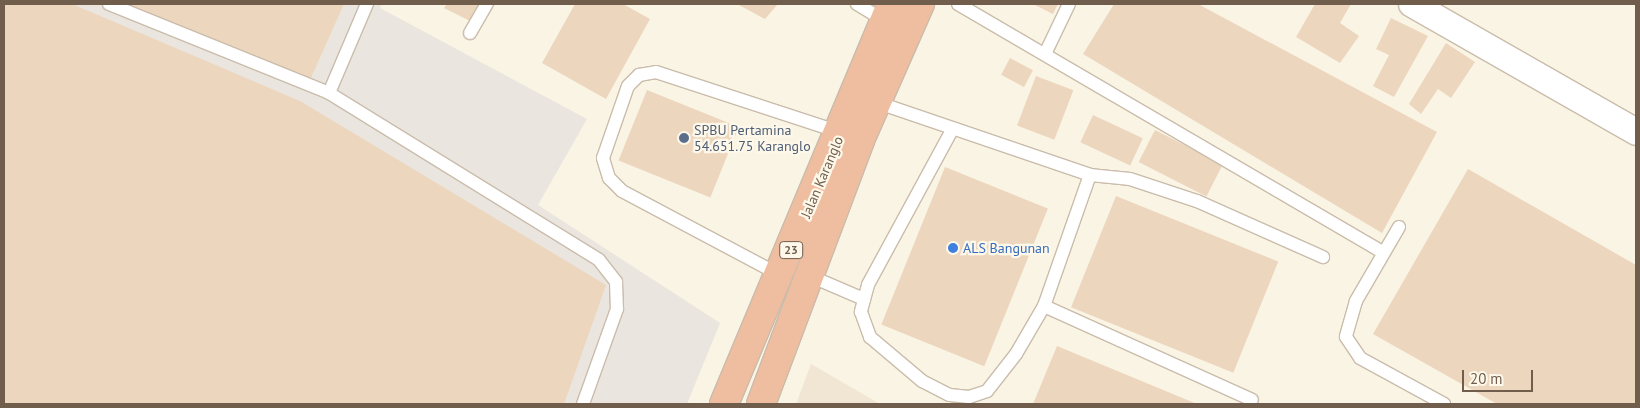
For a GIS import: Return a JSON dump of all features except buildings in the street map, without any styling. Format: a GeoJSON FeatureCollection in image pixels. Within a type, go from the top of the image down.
{"type":"FeatureCollection","features":[{"type":"Feature","properties":{"kind":"highway","name":"Jalan Karanglo"},"geometry":{"type":"LineString","coordinates":[[724,404],[780,275],[867,99],[920,4]]}},
{"type":"Feature","properties":{"kind":"highway","name":"Jalan Karanglo"},"geometry":{"type":"LineString","coordinates":[[867,99],[888,12]]}},
{"type":"Feature","properties":{"kind":"highway","name":"Jalan Karanglo"},"geometry":{"type":"LineString","coordinates":[[761,404],[810,276],[850,136]]}},
{"type":"Feature","properties":{"kind":"street"},"geometry":{"type":"LineString","coordinates":[[1412,4],[1636,132]]}},
{"type":"Feature","properties":{"kind":"lane"},"geometry":{"type":"LineString","coordinates":[[109,4],[329,93],[578,244],[610,270],[618,295],[614,326],[583,404]]}},
{"type":"Feature","properties":{"kind":"lane"},"geometry":{"type":"LineString","coordinates":[[329,93],[367,4]]}},
{"type":"Feature","properties":{"kind":"lane"},"geometry":{"type":"LineString","coordinates":[[470,33],[487,4]]}},
{"type":"Feature","properties":{"kind":"lane"},"geometry":{"type":"LineString","coordinates":[[858,4],[888,12]]}},
{"type":"Feature","properties":{"kind":"lane"},"geometry":{"type":"LineString","coordinates":[[958,4],[979,9],[1045,54],[1383,252]]}},
{"type":"Feature","properties":{"kind":"lane"},"geometry":{"type":"LineString","coordinates":[[1045,54],[1069,4]]}},
{"type":"Feature","properties":{"kind":"lane"},"geometry":{"type":"LineString","coordinates":[[780,275],[622,191],[608,178],[603,158],[628,86],[639,75],[656,72],[850,136]]}},
{"type":"Feature","properties":{"kind":"lane"},"geometry":{"type":"LineString","coordinates":[[867,99],[952,130],[1090,175],[1130,179],[1197,200],[1323,257]]}},
{"type":"Feature","properties":{"kind":"lane"},"geometry":{"type":"LineString","coordinates":[[952,130],[864,299],[863,322],[870,337],[922,381],[961,396],[979,394],[999,380],[1044,306],[1090,175]]}},
{"type":"Feature","properties":{"kind":"lane"},"geometry":{"type":"LineString","coordinates":[[1399,227],[1383,252],[1347,325],[1348,343],[1360,358],[1444,404]]}},
{"type":"Feature","properties":{"kind":"lane"},"geometry":{"type":"LineString","coordinates":[[810,276],[864,299]]}},
{"type":"Feature","properties":{"kind":"lane"},"geometry":{"type":"LineString","coordinates":[[1044,306],[1252,400]]}},
{"type":"Feature","properties":{"kind":"shaded area"},"geometry":{"type":"Polygon","coordinates":[[[4,4],[382,4],[380,8],[587,119],[538,205],[720,323],[687,404],[4,404],[4,4]]]}},
{"type":"Feature","properties":{"kind":"shaded area"},"geometry":{"type":"Polygon","coordinates":[[[811,364],[880,404],[796,404],[811,364]]]}},
{"type":"Feature","properties":{"kind":"place","name":"SPBU Pertamina 54.651.75 Karanglo"},"geometry":{"type":"Point","coordinates":[684,138]}},
{"type":"Feature","properties":{"kind":"place","name":"ALS Bangunan"},"geometry":{"type":"Point","coordinates":[953,248]}}]}
